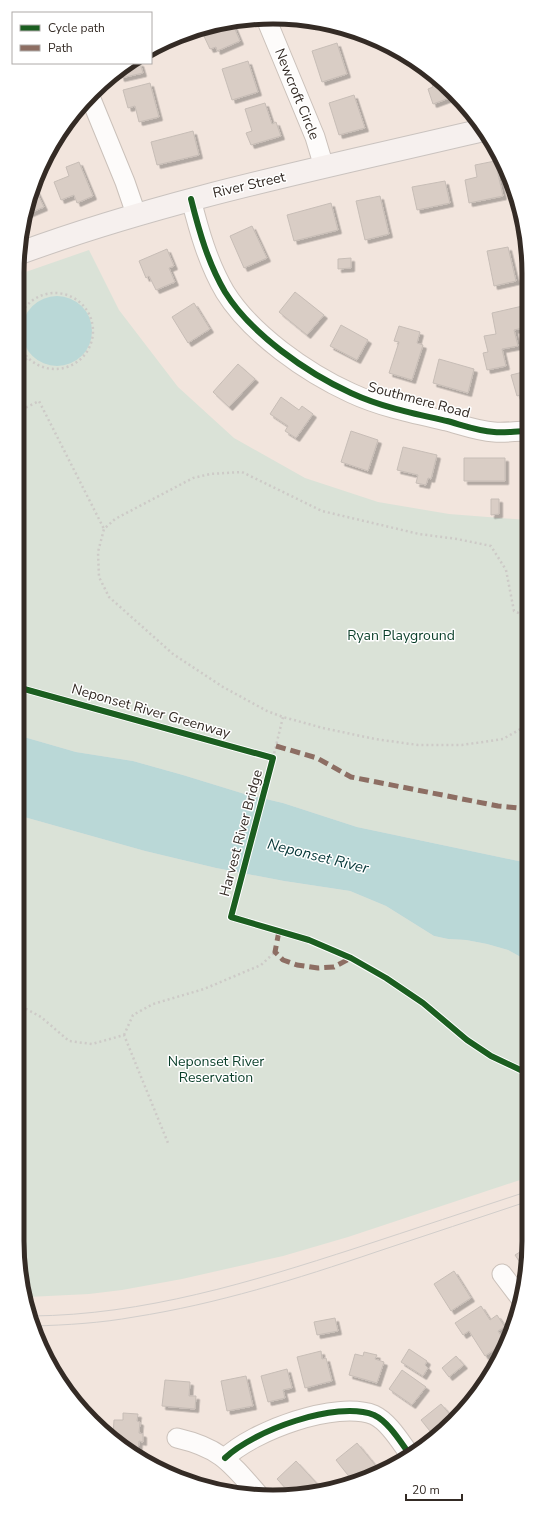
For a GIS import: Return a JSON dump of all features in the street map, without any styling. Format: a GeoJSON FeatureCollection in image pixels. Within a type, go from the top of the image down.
{"type":"FeatureCollection","features":[{"type":"Feature","properties":{"kind":"main road","name":"River Street"},"geometry":{"type":"LineString","coordinates":[[25,250],[136,214],[190,199],[478,131]]}},
{"type":"Feature","properties":{"kind":"street","name":"Newcroft Circle"},"geometry":{"type":"LineString","coordinates":[[268,24],[315,137],[324,168]]}},
{"type":"Feature","properties":{"kind":"street"},"geometry":{"type":"LineString","coordinates":[[92,102],[125,182],[136,214]]}},
{"type":"Feature","properties":{"kind":"street","name":"Southmere Road"},"geometry":{"type":"LineString","coordinates":[[190,199],[205,250],[226,293],[235,306],[258,331],[271,343],[301,365],[352,394],[394,408],[494,432],[522,431]]}},
{"type":"Feature","properties":{"kind":"street"},"geometry":{"type":"LineString","coordinates":[[502,1274],[516,1293]]}},
{"type":"Feature","properties":{"kind":"street"},"geometry":{"type":"LineString","coordinates":[[225,1458],[249,1440],[283,1425],[326,1413],[351,1411],[375,1416],[384,1422],[407,1451]]}},
{"type":"Feature","properties":{"kind":"street"},"geometry":{"type":"LineString","coordinates":[[177,1438],[200,1444],[225,1458],[253,1489]]}},
{"type":"Feature","properties":{"kind":"path"},"geometry":{"type":"LineString","coordinates":[[24,308],[29,302],[39,296],[52,292],[64,293],[76,297],[85,306],[92,317],[94,330],[92,343],[86,354],[77,363],[65,368],[52,369],[39,366],[28,358],[24,352]]}},
{"type":"Feature","properties":{"kind":"path"},"geometry":{"type":"LineString","coordinates":[[24,360],[28,358]]}},
{"type":"Feature","properties":{"kind":"path"},"geometry":{"type":"LineString","coordinates":[[24,408],[39,401],[104,529]]}},
{"type":"Feature","properties":{"kind":"path"},"geometry":{"type":"LineString","coordinates":[[522,614],[514,610],[506,570],[491,546],[419,534],[322,511],[242,472],[210,474],[193,478],[115,519],[104,529],[98,552],[99,577],[109,597],[173,654],[223,687],[267,711],[323,728],[375,739],[418,745],[462,745],[503,739],[522,728]]}},
{"type":"Feature","properties":{"kind":"path"},"geometry":{"type":"LineString","coordinates":[[265,755],[272,760],[283,717]]}},
{"type":"Feature","properties":{"kind":"path"},"geometry":{"type":"LineString","coordinates":[[168,1142],[124,1035],[133,1015],[153,1004],[204,989],[262,966],[275,952]]}},
{"type":"Feature","properties":{"kind":"path"},"geometry":{"type":"LineString","coordinates":[[24,1008],[41,1017],[69,1041],[92,1044],[124,1035]]}},
{"type":"Feature","properties":{"kind":"green space","name":"Ryan Playground"},"geometry":{"type":"Polygon","coordinates":[[[89,250],[119,310],[178,387],[234,438],[305,478],[378,502],[449,514],[522,520],[522,862],[357,827],[283,803],[248,795],[133,761],[76,752],[24,737],[24,273],[89,250]]]}},
{"type":"Feature","properties":{"kind":"green space","name":"Neponset River Reservation"},"geometry":{"type":"Polygon","coordinates":[[[24,817],[145,851],[216,868],[284,881],[350,891],[386,906],[434,936],[487,944],[508,950],[522,958],[522,1179],[348,1237],[283,1256],[182,1279],[122,1290],[89,1294],[30,1297],[26,1274],[24,1241],[24,817]]]}},
{"type":"Feature","properties":{"kind":"water"},"geometry":{"type":"Polygon","coordinates":[[[50,297],[64,297],[76,302],[82,306],[91,324],[91,338],[86,350],[82,356],[64,365],[50,365],[38,360],[32,356],[24,341],[24,321],[28,312],[32,306],[50,297]]]}},
{"type":"Feature","properties":{"kind":"water","name":"Neponset River"},"geometry":{"type":"Polygon","coordinates":[[[24,737],[76,752],[133,761],[248,795],[283,803],[357,827],[522,862],[522,958],[508,950],[487,944],[434,936],[386,906],[350,891],[284,881],[216,868],[145,851],[24,817],[24,737]]]}},
{"type":"Feature","properties":{"kind":"building"},"geometry":{"type":"Polygon","coordinates":[[[234,27],[240,41],[217,51],[216,47],[210,49],[203,34],[234,27]]]}},
{"type":"Feature","properties":{"kind":"building"},"geometry":{"type":"Polygon","coordinates":[[[337,43],[347,74],[322,82],[312,51],[337,43]]]}},
{"type":"Feature","properties":{"kind":"building"},"geometry":{"type":"Polygon","coordinates":[[[248,61],[258,92],[232,100],[222,69],[248,61]]]}},
{"type":"Feature","properties":{"kind":"building"},"geometry":{"type":"Polygon","coordinates":[[[140,64],[143,73],[121,78],[121,75],[140,64]]]}},
{"type":"Feature","properties":{"kind":"building"},"geometry":{"type":"Polygon","coordinates":[[[431,80],[450,98],[433,104],[428,89],[433,87],[431,80]]]}},
{"type":"Feature","properties":{"kind":"building"},"geometry":{"type":"Polygon","coordinates":[[[150,83],[159,117],[139,122],[135,106],[128,108],[123,90],[150,83]]]}},
{"type":"Feature","properties":{"kind":"building"},"geometry":{"type":"Polygon","coordinates":[[[354,95],[365,128],[339,135],[329,103],[354,95]]]}},
{"type":"Feature","properties":{"kind":"building"},"geometry":{"type":"Polygon","coordinates":[[[265,103],[272,124],[276,122],[281,136],[251,145],[246,133],[252,131],[245,109],[265,103]]]}},
{"type":"Feature","properties":{"kind":"building"},"geometry":{"type":"Polygon","coordinates":[[[193,131],[199,155],[157,165],[151,142],[193,131]]]}},
{"type":"Feature","properties":{"kind":"building"},"geometry":{"type":"Polygon","coordinates":[[[495,161],[503,196],[469,203],[465,180],[477,177],[475,165],[495,161]]]}},
{"type":"Feature","properties":{"kind":"building"},"geometry":{"type":"Polygon","coordinates":[[[79,162],[93,196],[77,203],[74,195],[61,200],[54,182],[69,176],[66,167],[79,162]]]}},
{"type":"Feature","properties":{"kind":"building"},"geometry":{"type":"Polygon","coordinates":[[[445,181],[450,203],[417,210],[412,187],[445,181]]]}},
{"type":"Feature","properties":{"kind":"building"},"geometry":{"type":"Polygon","coordinates":[[[37,193],[44,207],[31,212],[37,193]]]}},
{"type":"Feature","properties":{"kind":"building"},"geometry":{"type":"Polygon","coordinates":[[[380,196],[389,234],[365,240],[356,201],[380,196]]]}},
{"type":"Feature","properties":{"kind":"building"},"geometry":{"type":"Polygon","coordinates":[[[331,203],[338,230],[294,241],[287,215],[331,203]]]}},
{"type":"Feature","properties":{"kind":"building"},"geometry":{"type":"Polygon","coordinates":[[[252,226],[267,258],[244,268],[230,236],[252,226]]]}},
{"type":"Feature","properties":{"kind":"building"},"geometry":{"type":"Polygon","coordinates":[[[508,247],[516,281],[494,286],[487,251],[508,247]]]}},
{"type":"Feature","properties":{"kind":"building"},"geometry":{"type":"Polygon","coordinates":[[[167,249],[174,266],[169,268],[175,282],[156,290],[149,276],[146,278],[139,261],[167,249]]]}},
{"type":"Feature","properties":{"kind":"building"},"geometry":{"type":"Polygon","coordinates":[[[351,258],[351,268],[338,269],[338,259],[351,258]]]}},
{"type":"Feature","properties":{"kind":"building"},"geometry":{"type":"Polygon","coordinates":[[[295,292],[324,315],[307,335],[279,312],[295,292]]]}},
{"type":"Feature","properties":{"kind":"building"},"geometry":{"type":"Polygon","coordinates":[[[194,303],[210,329],[188,343],[172,317],[194,303]]]}},
{"type":"Feature","properties":{"kind":"building"},"geometry":{"type":"Polygon","coordinates":[[[522,306],[522,328],[514,330],[518,346],[502,349],[506,366],[487,370],[483,353],[488,352],[484,336],[496,334],[492,313],[522,306]]]}},
{"type":"Feature","properties":{"kind":"building"},"geometry":{"type":"Polygon","coordinates":[[[341,325],[368,340],[357,360],[330,346],[341,325]]]}},
{"type":"Feature","properties":{"kind":"building"},"geometry":{"type":"Polygon","coordinates":[[[399,326],[420,332],[417,343],[423,345],[412,380],[389,373],[399,342],[394,341],[399,326]]]}},
{"type":"Feature","properties":{"kind":"building"},"geometry":{"type":"Polygon","coordinates":[[[439,359],[474,369],[468,393],[433,383],[439,359]]]}},
{"type":"Feature","properties":{"kind":"building"},"geometry":{"type":"Polygon","coordinates":[[[238,364],[255,379],[229,407],[213,392],[238,364]]]}},
{"type":"Feature","properties":{"kind":"building"},"geometry":{"type":"Polygon","coordinates":[[[522,372],[522,394],[517,396],[511,375],[522,372]]]}},
{"type":"Feature","properties":{"kind":"building"},"geometry":{"type":"Polygon","coordinates":[[[281,397],[299,410],[302,406],[313,414],[296,438],[285,431],[288,426],[270,414],[281,397]]]}},
{"type":"Feature","properties":{"kind":"building"},"geometry":{"type":"Polygon","coordinates":[[[351,431],[378,440],[368,471],[341,462],[351,431]]]}},
{"type":"Feature","properties":{"kind":"building"},"geometry":{"type":"Polygon","coordinates":[[[403,447],[437,455],[431,479],[428,478],[426,485],[416,483],[418,475],[397,470],[403,447]]]}},
{"type":"Feature","properties":{"kind":"building"},"geometry":{"type":"Polygon","coordinates":[[[464,458],[505,458],[505,481],[464,481],[464,458]]]}},
{"type":"Feature","properties":{"kind":"building"},"geometry":{"type":"Polygon","coordinates":[[[491,499],[499,499],[499,514],[491,515],[491,499]]]}},
{"type":"Feature","properties":{"kind":"building"},"geometry":{"type":"Polygon","coordinates":[[[521,1251],[521,1263],[515,1255],[521,1251]]]}},
{"type":"Feature","properties":{"kind":"building"},"geometry":{"type":"Polygon","coordinates":[[[454,1271],[471,1298],[451,1311],[434,1284],[454,1271]]]}},
{"type":"Feature","properties":{"kind":"building"},"geometry":{"type":"Polygon","coordinates":[[[481,1306],[490,1320],[497,1315],[505,1327],[498,1331],[502,1338],[498,1347],[485,1356],[469,1331],[463,1335],[455,1323],[481,1306]]]}},
{"type":"Feature","properties":{"kind":"building"},"geometry":{"type":"Polygon","coordinates":[[[335,1318],[338,1331],[317,1335],[314,1322],[335,1318]]]}},
{"type":"Feature","properties":{"kind":"building"},"geometry":{"type":"Polygon","coordinates":[[[409,1349],[427,1361],[425,1365],[428,1368],[423,1376],[401,1362],[409,1349]]]}},
{"type":"Feature","properties":{"kind":"building"},"geometry":{"type":"Polygon","coordinates":[[[321,1351],[322,1359],[326,1358],[332,1381],[305,1388],[297,1357],[321,1351]]]}},
{"type":"Feature","properties":{"kind":"building"},"geometry":{"type":"Polygon","coordinates":[[[364,1352],[377,1355],[375,1359],[384,1362],[377,1383],[349,1375],[355,1354],[363,1356],[364,1352]]]}},
{"type":"Feature","properties":{"kind":"building"},"geometry":{"type":"Polygon","coordinates":[[[456,1356],[464,1365],[449,1377],[442,1368],[456,1356]]]}},
{"type":"Feature","properties":{"kind":"building"},"geometry":{"type":"Polygon","coordinates":[[[287,1369],[292,1388],[283,1390],[285,1398],[268,1402],[261,1376],[287,1369]]]}},
{"type":"Feature","properties":{"kind":"building"},"geometry":{"type":"Polygon","coordinates":[[[402,1370],[426,1387],[412,1405],[389,1389],[402,1370]]]}},
{"type":"Feature","properties":{"kind":"building"},"geometry":{"type":"Polygon","coordinates":[[[246,1376],[253,1406],[227,1411],[221,1381],[246,1376]]]}},
{"type":"Feature","properties":{"kind":"building"},"geometry":{"type":"Polygon","coordinates":[[[165,1380],[190,1382],[189,1396],[196,1396],[195,1409],[162,1406],[165,1380]]]}},
{"type":"Feature","properties":{"kind":"building"},"geometry":{"type":"Polygon","coordinates":[[[441,1404],[451,1415],[432,1433],[421,1420],[441,1404]]]}},
{"type":"Feature","properties":{"kind":"building"},"geometry":{"type":"Polygon","coordinates":[[[123,1413],[138,1414],[137,1421],[140,1422],[139,1433],[143,1434],[143,1442],[139,1441],[138,1450],[113,1432],[114,1420],[123,1420],[123,1413]]]}},
{"type":"Feature","properties":{"kind":"building"},"geometry":{"type":"Polygon","coordinates":[[[357,1443],[376,1466],[368,1471],[350,1478],[336,1460],[357,1443]]]}},
{"type":"Feature","properties":{"kind":"building"},"geometry":{"type":"Polygon","coordinates":[[[296,1461],[319,1486],[286,1489],[277,1479],[296,1461]]]}},
{"type":"Feature","properties":{"kind":"tram line"},"geometry":{"type":"LineString","coordinates":[[35,1316],[115,1310],[156,1303],[237,1284],[317,1261],[522,1193]]}},
{"type":"Feature","properties":{"kind":"tram line"},"geometry":{"type":"LineString","coordinates":[[39,1326],[122,1319],[165,1312],[226,1298],[317,1272],[522,1203]]}},
{"type":"Feature","properties":{"kind":"marked path"},"geometry":{"type":"LineString","coordinates":[[276,746],[317,758],[351,777],[498,806],[522,808]]}},
{"type":"Feature","properties":{"kind":"marked path"},"geometry":{"type":"LineString","coordinates":[[279,931],[275,952],[283,960],[297,965],[318,968],[334,967],[351,958]]}},
{"type":"Feature","properties":{"kind":"cycle path"},"geometry":{"type":"LineString","coordinates":[[191,199],[209,258],[225,292],[249,323],[281,351],[316,375],[334,385],[362,398],[386,406],[470,428],[498,432],[522,431]]}},
{"type":"Feature","properties":{"kind":"cycle path","name":"Neponset River Greenway"},"geometry":{"type":"LineString","coordinates":[[24,689],[273,758],[231,917],[309,940],[351,958],[386,978],[423,1003],[467,1040],[491,1056],[522,1071]]}},
{"type":"Feature","properties":{"kind":"cycle path"},"geometry":{"type":"LineString","coordinates":[[225,1458],[255,1438],[296,1421],[318,1415],[358,1411],[374,1415],[379,1418],[394,1433],[407,1451]]}}]}
